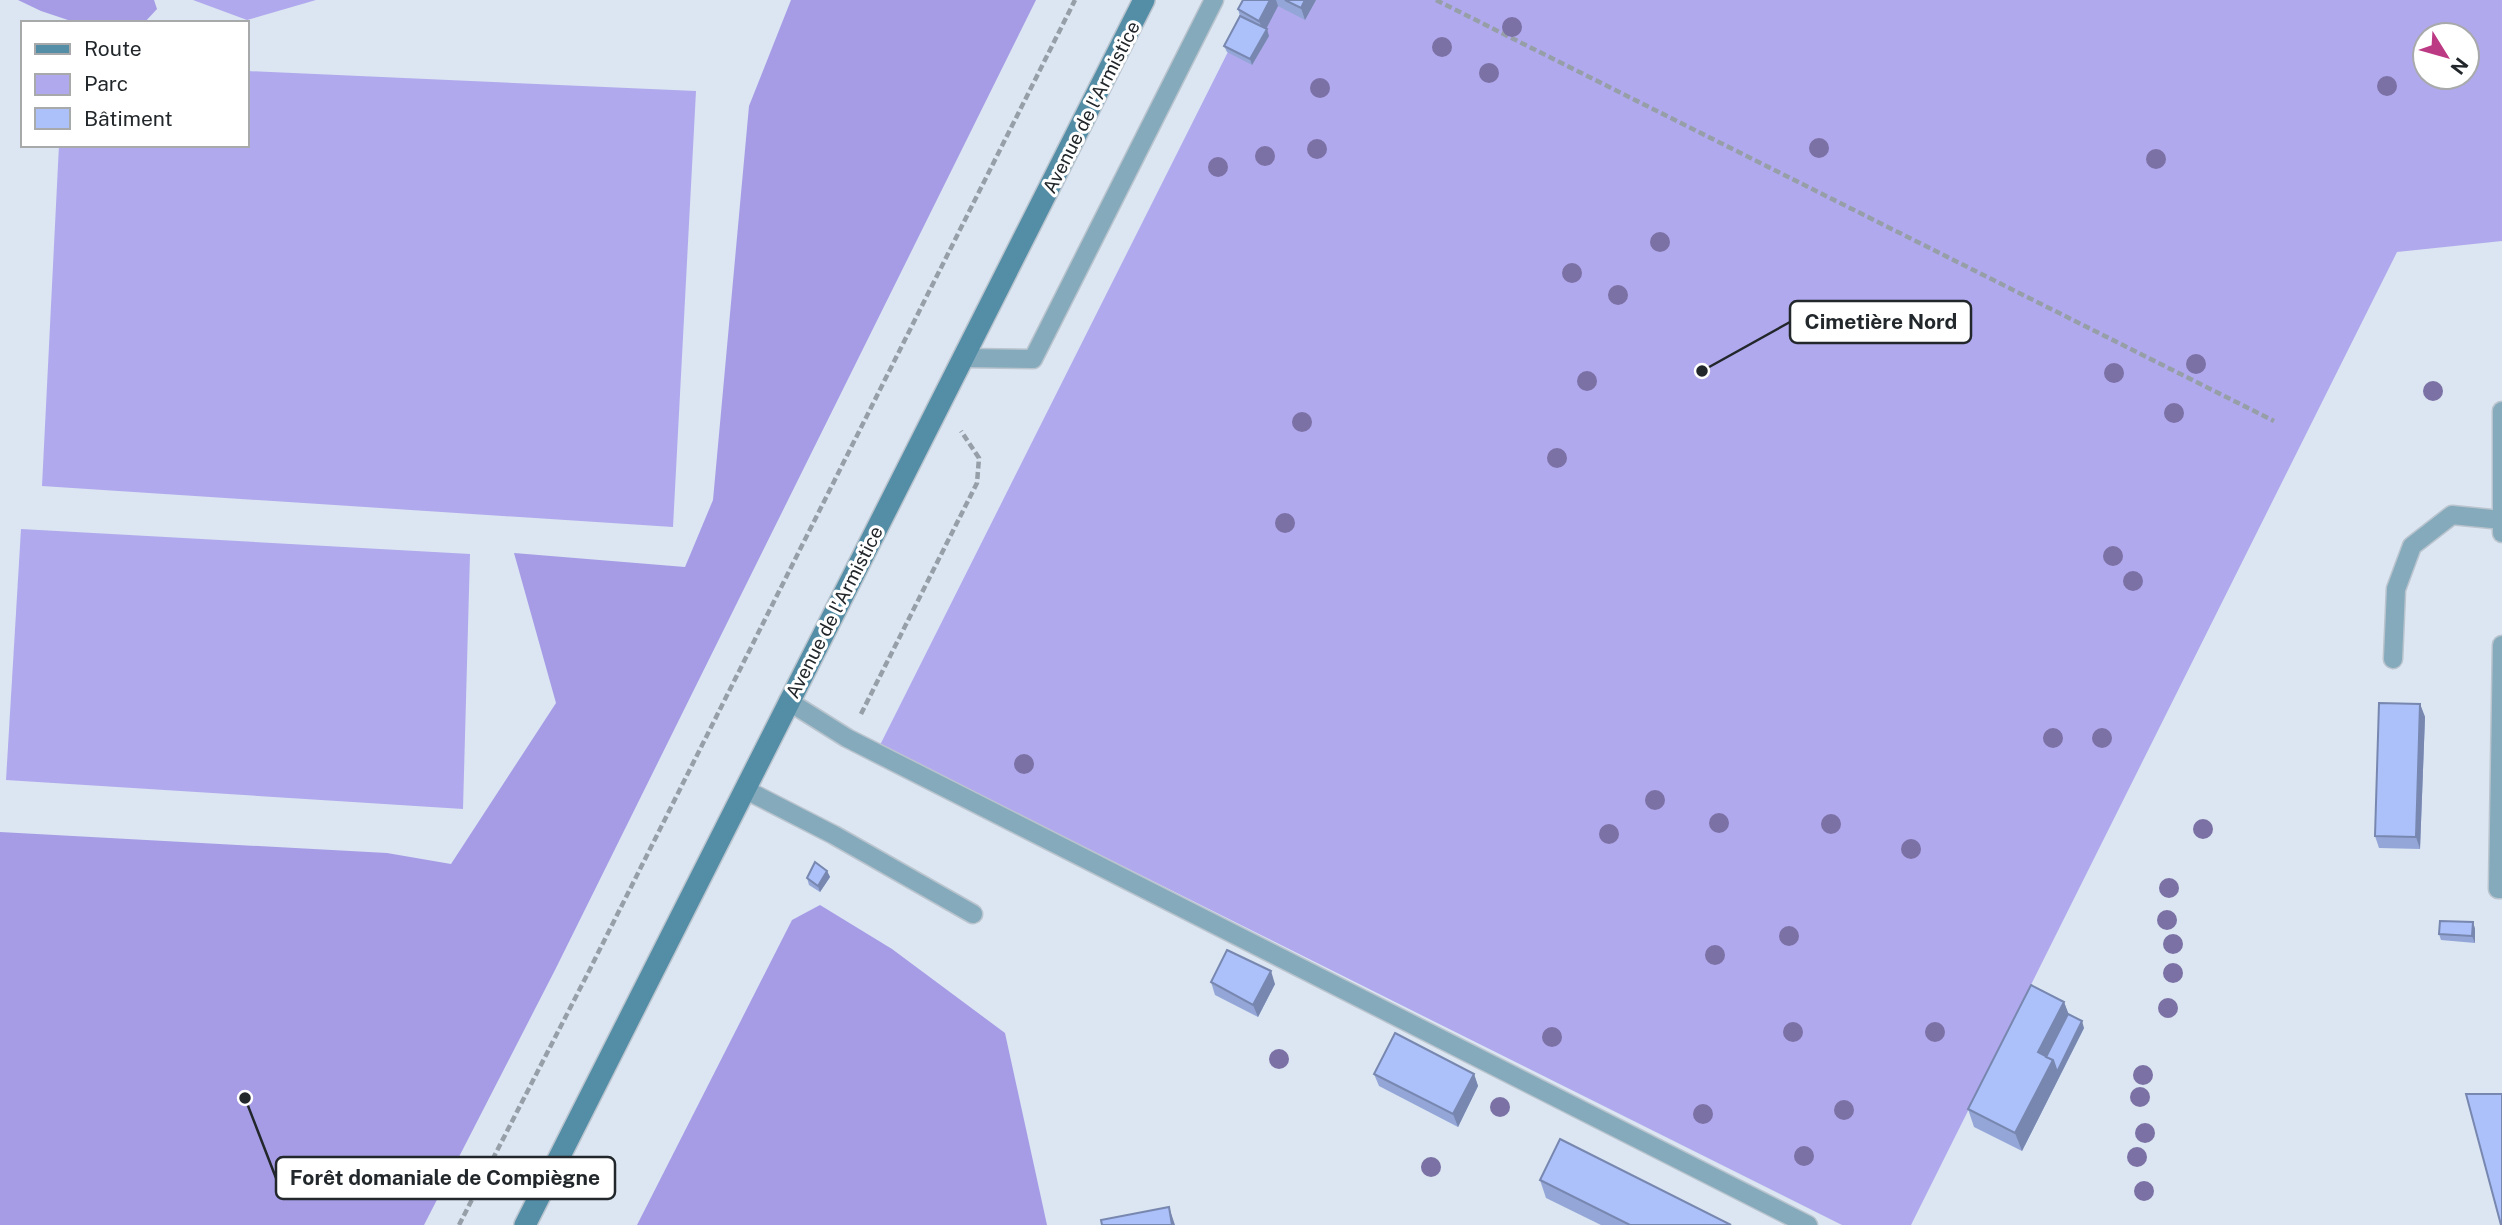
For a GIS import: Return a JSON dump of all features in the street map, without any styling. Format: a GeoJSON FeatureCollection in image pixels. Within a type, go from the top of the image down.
{"type":"FeatureCollection","features":[{"type":"Feature","properties":{"kind":"main road","name":"Avenue de l'Armistice"},"geometry":{"type":"LineString","coordinates":[[525,1225],[1144,0]]}},
{"type":"Feature","properties":{"kind":"lane"},"geometry":{"type":"LineString","coordinates":[[965,358],[1033,359],[1214,0]]}},
{"type":"Feature","properties":{"kind":"lane"},"geometry":{"type":"LineString","coordinates":[[2502,411],[2502,533]]}},
{"type":"Feature","properties":{"kind":"lane"},"geometry":{"type":"LineString","coordinates":[[2393,659],[2396,589],[2412,546],[2452,515],[2502,520]]}},
{"type":"Feature","properties":{"kind":"lane"},"geometry":{"type":"LineString","coordinates":[[2502,645],[2502,783],[2498,889],[2502,889]]}},
{"type":"Feature","properties":{"kind":"lane"},"geometry":{"type":"LineString","coordinates":[[788,701],[847,738],[1808,1225]]}},
{"type":"Feature","properties":{"kind":"lane"},"geometry":{"type":"LineString","coordinates":[[744,789],[834,835],[973,914]]}},
{"type":"Feature","properties":{"kind":"path"},"geometry":{"type":"LineString","coordinates":[[459,1225],[600,950],[1075,0]]}},
{"type":"Feature","properties":{"kind":"path"},"geometry":{"type":"LineString","coordinates":[[1436,0],[2274,421]]}},
{"type":"Feature","properties":{"kind":"path"},"geometry":{"type":"LineString","coordinates":[[847,738],[977,483],[979,458],[941,405]]}},
{"type":"Feature","properties":{"kind":"green space"},"geometry":{"type":"Polygon","coordinates":[[[193,0],[316,0],[247,20],[193,0]]]}},
{"type":"Feature","properties":{"kind":"green space"},"geometry":{"type":"Polygon","coordinates":[[[1254,0],[2502,0],[2502,241],[2397,252],[1911,1225],[1842,1225],[880,745],[1254,0]]]}},
{"type":"Feature","properties":{"kind":"green space"},"geometry":{"type":"Polygon","coordinates":[[[248,71],[696,91],[673,527],[42,486],[59,147],[248,147],[248,71]]]}},
{"type":"Feature","properties":{"kind":"green space"},"geometry":{"type":"Polygon","coordinates":[[[21,529],[470,554],[463,809],[6,780],[21,529]]]}},
{"type":"Feature","properties":{"kind":"shaded area"},"geometry":{"type":"Polygon","coordinates":[[[18,0],[154,0],[157,9],[146,21],[71,21],[18,0]]]}},
{"type":"Feature","properties":{"kind":"shaded area"},"geometry":{"type":"Polygon","coordinates":[[[791,0],[1036,0],[555,970],[424,1225],[0,1225],[0,832],[387,853],[451,864],[556,703],[514,553],[685,567],[713,500],[749,106],[791,0]]]}},
{"type":"Feature","properties":{"kind":"shaded area"},"geometry":{"type":"Polygon","coordinates":[[[820,905],[892,949],[1005,1033],[1047,1225],[637,1225],[792,920],[820,905]]]}},
{"type":"Feature","properties":{"kind":"building"},"geometry":{"type":"Polygon","coordinates":[[[1243,0],[1270,0],[1259,21],[1238,9],[1243,0]]]}},
{"type":"Feature","properties":{"kind":"building"},"geometry":{"type":"Polygon","coordinates":[[[1285,0],[1305,0],[1301,8],[1285,0]]]}},
{"type":"Feature","properties":{"kind":"building"},"geometry":{"type":"Polygon","coordinates":[[[1240,16],[1267,29],[1250,59],[1224,46],[1240,16]]]}},
{"type":"Feature","properties":{"kind":"building"},"geometry":{"type":"Polygon","coordinates":[[[2379,703],[2420,704],[2416,837],[2375,836],[2379,703]]]}},
{"type":"Feature","properties":{"kind":"building"},"geometry":{"type":"Polygon","coordinates":[[[815,862],[827,871],[818,886],[807,878],[815,862]]]}},
{"type":"Feature","properties":{"kind":"building"},"geometry":{"type":"Polygon","coordinates":[[[2440,921],[2473,922],[2472,936],[2439,934],[2440,921]]]}},
{"type":"Feature","properties":{"kind":"building"},"geometry":{"type":"Polygon","coordinates":[[[1227,950],[1271,971],[1253,1005],[1211,982],[1227,950]]]}},
{"type":"Feature","properties":{"kind":"building"},"geometry":{"type":"Polygon","coordinates":[[[2031,985],[2064,1002],[2038,1052],[2053,1060],[2015,1133],[1968,1109],[2031,985]]]}},
{"type":"Feature","properties":{"kind":"building"},"geometry":{"type":"Polygon","coordinates":[[[2068,1014],[2082,1021],[2057,1072],[2053,1060],[2046,1057],[2068,1014]]]}},
{"type":"Feature","properties":{"kind":"building"},"geometry":{"type":"Polygon","coordinates":[[[1395,1033],[1474,1074],[1453,1114],[1374,1074],[1395,1033]]]}},
{"type":"Feature","properties":{"kind":"building"},"geometry":{"type":"Polygon","coordinates":[[[2466,1094],[2502,1094],[2502,1225],[2501,1225],[2466,1094]]]}},
{"type":"Feature","properties":{"kind":"building"},"geometry":{"type":"Polygon","coordinates":[[[1560,1139],[1731,1225],[1630,1225],[1540,1180],[1560,1139]]]}},
{"type":"Feature","properties":{"kind":"building"},"geometry":{"type":"Polygon","coordinates":[[[1169,1207],[1172,1225],[1102,1225],[1101,1220],[1169,1207]]]}},
{"type":"Feature","properties":{"kind":"place","name":"Cimetière Nord"},"geometry":{"type":"Point","coordinates":[1702,371]}},
{"type":"Feature","properties":{"kind":"place","name":"Forêt domaniale de Compiègne"},"geometry":{"type":"Point","coordinates":[245,1098]}}]}
